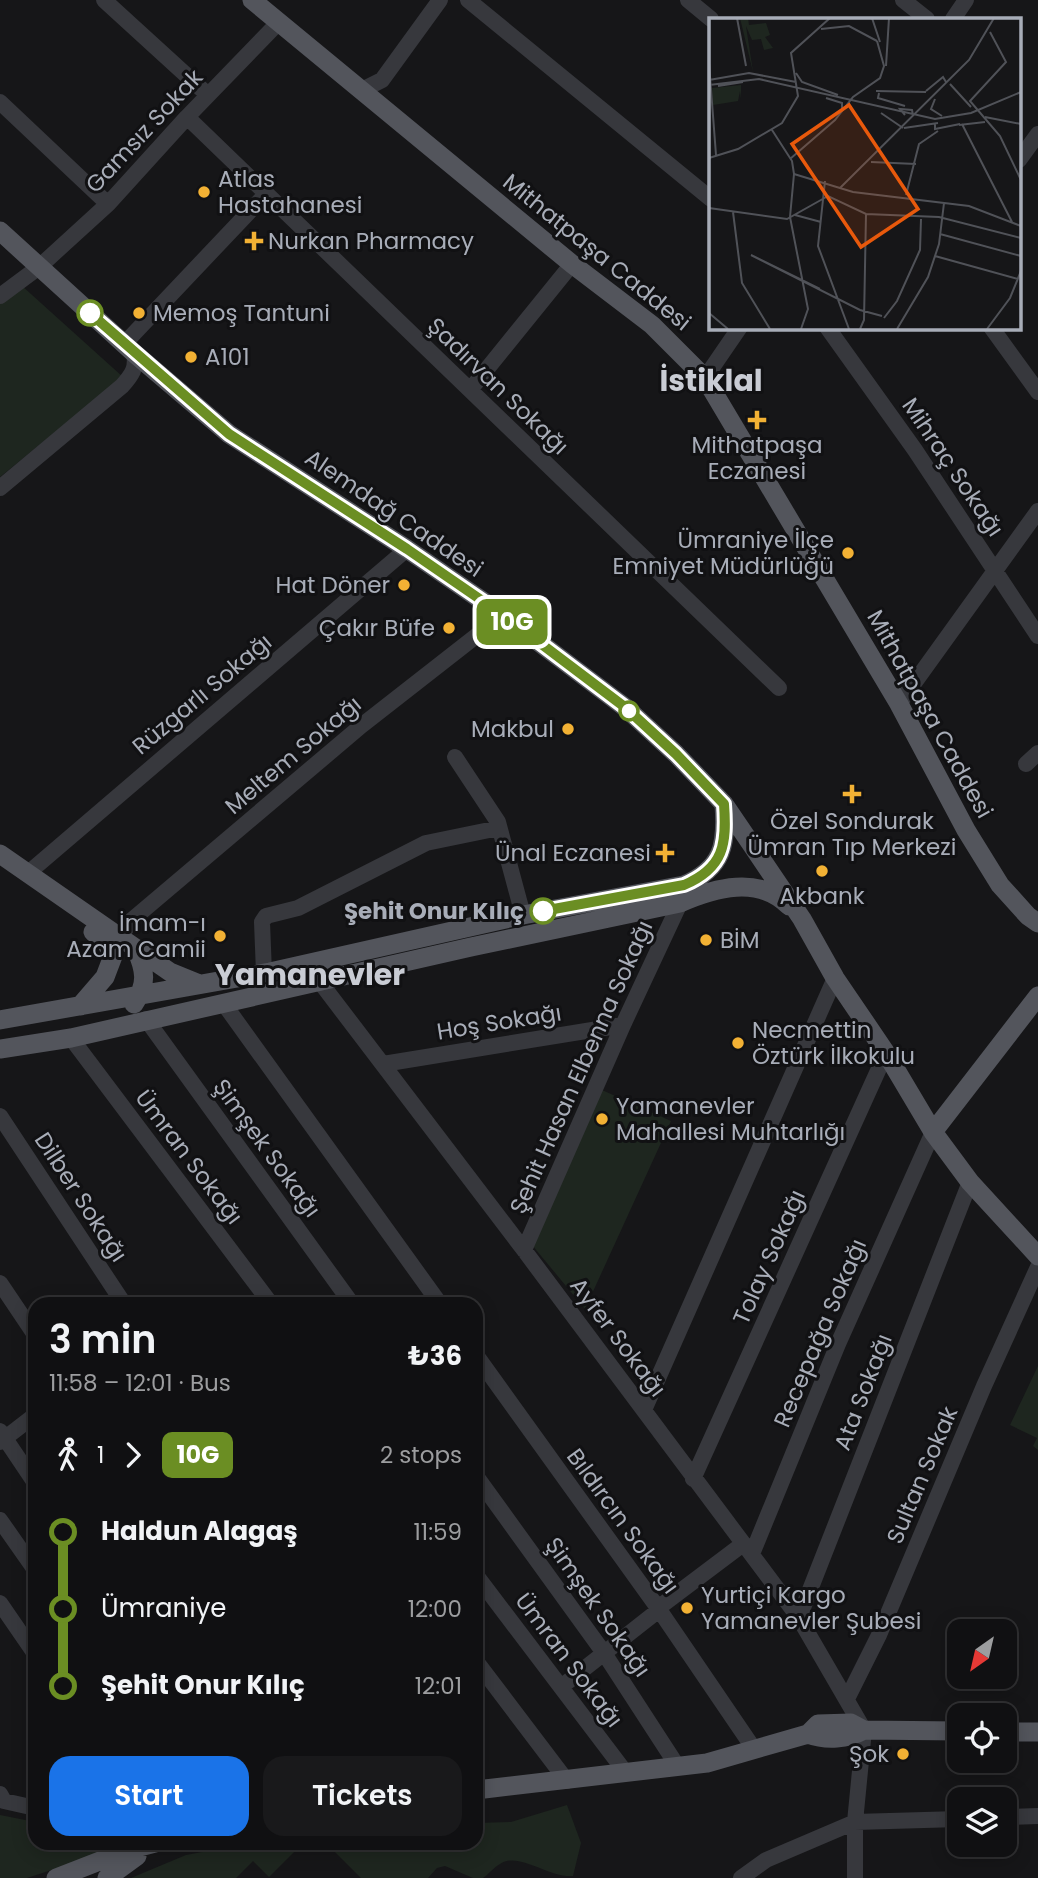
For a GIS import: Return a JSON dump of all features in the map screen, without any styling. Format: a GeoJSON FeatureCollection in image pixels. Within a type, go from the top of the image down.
{"type":"FeatureCollection","features":[{"type":"Feature","properties":{"kind":"main road","name":"Mithatpaşa Caddesi"},"geometry":{"type":"LineString","coordinates":[[252,0],[572,264],[652,326],[705,378],[899,704],[966,830],[1000,886],[1038,923]]}},
{"type":"Feature","properties":{"kind":"main road","name":"Alemdağ Caddesi"},"geometry":{"type":"LineString","coordinates":[[0,230],[129,349],[229,434],[407,549],[503,615],[626,708],[676,754],[724,804],[802,919],[835,978],[886,1053],[933,1132],[970,1182],[1038,1256]]}},
{"type":"Feature","properties":{"kind":"main road"},"geometry":{"type":"LineString","coordinates":[[0,1020],[264,973],[523,915],[684,885],[703,877],[718,860],[726,833],[724,804]]}},
{"type":"Feature","properties":{"kind":"main road"},"geometry":{"type":"LineString","coordinates":[[0,854],[183,979],[200,984]]}},
{"type":"Feature","properties":{"kind":"main road"},"geometry":{"type":"LineString","coordinates":[[27,874],[51,901],[111,947],[111,967],[80,1006]]}},
{"type":"Feature","properties":{"kind":"main road"},"geometry":{"type":"LineString","coordinates":[[0,1049],[71,1038],[146,1019],[680,903],[708,890],[736,886],[758,889],[782,898],[802,919]]}},
{"type":"Feature","properties":{"kind":"main road"},"geometry":{"type":"LineString","coordinates":[[120,937],[141,995],[146,1019]]}},
{"type":"Feature","properties":{"kind":"main road"},"geometry":{"type":"LineString","coordinates":[[101,1031],[117,1022],[141,995],[144,969],[136,948]]}},
{"type":"Feature","properties":{"kind":"main road"},"geometry":{"type":"LineString","coordinates":[[314,962],[320,982]]}},
{"type":"Feature","properties":{"kind":"main road"},"geometry":{"type":"LineString","coordinates":[[141,995],[149,1004],[173,1014]]}},
{"type":"Feature","properties":{"kind":"main road"},"geometry":{"type":"LineString","coordinates":[[933,1132],[1038,996]]}},
{"type":"Feature","properties":{"kind":"main road"},"geometry":{"type":"LineString","coordinates":[[483,1789],[707,1763],[808,1734],[821,1739],[851,1737],[864,1730],[947,1731]]}},
{"type":"Feature","properties":{"kind":"main road"},"geometry":{"type":"LineString","coordinates":[[1017,1732],[1038,1732]]}},
{"type":"Feature","properties":{"kind":"main road"},"geometry":{"type":"LineString","coordinates":[[56,1878],[128,1850]]}},
{"type":"Feature","properties":{"kind":"main road"},"geometry":{"type":"LineString","coordinates":[[107,1878],[146,1850]]}},
{"type":"Feature","properties":{"kind":"street"},"geometry":{"type":"LineString","coordinates":[[104,0],[208,94]]}},
{"type":"Feature","properties":{"kind":"street"},"geometry":{"type":"LineString","coordinates":[[362,90],[382,80],[440,0]]}},
{"type":"Feature","properties":{"kind":"street"},"geometry":{"type":"LineString","coordinates":[[468,0],[709,197]]}},
{"type":"Feature","properties":{"kind":"street"},"geometry":{"type":"LineString","coordinates":[[688,0],[710,18]]}},
{"type":"Feature","properties":{"kind":"street"},"geometry":{"type":"LineString","coordinates":[[903,0],[926,18]]}},
{"type":"Feature","properties":{"kind":"street"},"geometry":{"type":"LineString","coordinates":[[954,18],[966,0]]}},
{"type":"Feature","properties":{"kind":"street","name":"Gamsız Sokak"},"geometry":{"type":"LineString","coordinates":[[0,296],[39,267],[108,204],[208,94],[279,22]]}},
{"type":"Feature","properties":{"kind":"street"},"geometry":{"type":"LineString","coordinates":[[0,102],[108,204]]}},
{"type":"Feature","properties":{"kind":"street","name":"Şadırvan Sokağı"},"geometry":{"type":"LineString","coordinates":[[187,117],[779,688]]}},
{"type":"Feature","properties":{"kind":"street"},"geometry":{"type":"LineString","coordinates":[[1020,159],[1036,140]]}},
{"type":"Feature","properties":{"kind":"street"},"geometry":{"type":"LineString","coordinates":[[0,488],[132,375],[136,362],[129,349],[266,194]]}},
{"type":"Feature","properties":{"kind":"street"},"geometry":{"type":"LineString","coordinates":[[470,390],[572,264]]}},
{"type":"Feature","properties":{"kind":"street"},"geometry":{"type":"LineString","coordinates":[[705,378],[739,329]]}},
{"type":"Feature","properties":{"kind":"street","name":"Mihraç Sokağı"},"geometry":{"type":"LineString","coordinates":[[828,329],[915,450],[1038,636]]}},
{"type":"Feature","properties":{"kind":"street"},"geometry":{"type":"LineString","coordinates":[[992,329],[1038,392]]}},
{"type":"Feature","properties":{"kind":"street"},"geometry":{"type":"LineString","coordinates":[[899,704],[1038,511]]}},
{"type":"Feature","properties":{"kind":"street","name":"Rüzgarlı Sokağı"},"geometry":{"type":"LineString","coordinates":[[27,874],[407,549]]}},
{"type":"Feature","properties":{"kind":"street","name":"Meltem Sokağı"},"geometry":{"type":"LineString","coordinates":[[120,937],[133,919],[361,726],[503,615]]}},
{"type":"Feature","properties":{"kind":"street"},"geometry":{"type":"LineString","coordinates":[[455,757],[499,828],[523,915]]}},
{"type":"Feature","properties":{"kind":"street"},"geometry":{"type":"LineString","coordinates":[[264,973],[262,922],[266,916],[298,908],[426,843],[499,828]]}},
{"type":"Feature","properties":{"kind":"street","name":"Şehit Hasan Elbenna Sokağı"},"geometry":{"type":"LineString","coordinates":[[524,1250],[680,903]]}},
{"type":"Feature","properties":{"kind":"street"},"geometry":{"type":"LineString","coordinates":[[644,1410],[835,978]]}},
{"type":"Feature","properties":{"kind":"street","name":"Ayfer Sokağı"},"geometry":{"type":"LineString","coordinates":[[320,982],[799,1618],[864,1730]]}},
{"type":"Feature","properties":{"kind":"street"},"geometry":{"type":"LineString","coordinates":[[224,1004],[435,1297]]}},
{"type":"Feature","properties":{"kind":"street","name":"Şimşek Sokağı"},"geometry":{"type":"LineString","coordinates":[[146,1019],[347,1297]]}},
{"type":"Feature","properties":{"kind":"street","name":"Hoş Sokağı"},"geometry":{"type":"LineString","coordinates":[[383,1064],[623,1025]]}},
{"type":"Feature","properties":{"kind":"street","name":"Ümran Sokağı"},"geometry":{"type":"LineString","coordinates":[[71,1038],[266,1297]]}},
{"type":"Feature","properties":{"kind":"street","name":"Tolay Sokağı"},"geometry":{"type":"LineString","coordinates":[[694,1479],[886,1053]]}},
{"type":"Feature","properties":{"kind":"street","name":"Dilber Sokağı"},"geometry":{"type":"LineString","coordinates":[[0,1116],[119,1297]]}},
{"type":"Feature","properties":{"kind":"street","name":"Recepağa Sokağı"},"geometry":{"type":"LineString","coordinates":[[748,1549],[933,1132]]}},
{"type":"Feature","properties":{"kind":"street","name":"Ata Sokağı"},"geometry":{"type":"LineString","coordinates":[[799,1618],[970,1182]]}},
{"type":"Feature","properties":{"kind":"street","name":"Sultan Sokak"},"geometry":{"type":"LineString","coordinates":[[846,1699],[879,1635],[984,1386],[1038,1267]]}},
{"type":"Feature","properties":{"kind":"street"},"geometry":{"type":"LineString","coordinates":[[0,1283],[28,1325]]}},
{"type":"Feature","properties":{"kind":"street","name":"Bıldırcın Sokağı"},"geometry":{"type":"LineString","coordinates":[[483,1365],[659,1609],[754,1749]]}},
{"type":"Feature","properties":{"kind":"street"},"geometry":{"type":"LineString","coordinates":[[28,1420],[2,1437],[28,1473]]}},
{"type":"Feature","properties":{"kind":"street","name":"Şimşek Sokağı"},"geometry":{"type":"LineString","coordinates":[[483,1486],[604,1653],[678,1766]]}},
{"type":"Feature","properties":{"kind":"street"},"geometry":{"type":"LineString","coordinates":[[0,1520],[28,1560]]}},
{"type":"Feature","properties":{"kind":"street"},"geometry":{"type":"LineString","coordinates":[[561,1687],[659,1609],[748,1549]]}},
{"type":"Feature","properties":{"kind":"street","name":"Ümran Sokağı"},"geometry":{"type":"LineString","coordinates":[[483,1584],[626,1773]]}},
{"type":"Feature","properties":{"kind":"street"},"geometry":{"type":"LineString","coordinates":[[0,1603],[28,1644]]}},
{"type":"Feature","properties":{"kind":"street"},"geometry":{"type":"LineString","coordinates":[[483,1670],[567,1781]]}},
{"type":"Feature","properties":{"kind":"street"},"geometry":{"type":"LineString","coordinates":[[856,1878],[855,1822],[864,1730]]}},
{"type":"Feature","properties":{"kind":"street"},"geometry":{"type":"LineString","coordinates":[[0,1794],[4,1801],[28,1806]]}},
{"type":"Feature","properties":{"kind":"street"},"geometry":{"type":"LineString","coordinates":[[1017,1817],[1038,1816]]}},
{"type":"Feature","properties":{"kind":"street"},"geometry":{"type":"LineString","coordinates":[[741,1878],[766,1860],[855,1822],[947,1819]]}},
{"type":"Feature","properties":{"kind":"shaded area"},"geometry":{"type":"Polygon","coordinates":[[[21,285],[123,377],[0,477],[0,303],[21,285]]]}},
{"type":"Feature","properties":{"kind":"shaded area"},"geometry":{"type":"Polygon","coordinates":[[[602,1090],[671,1121],[585,1309],[532,1245],[602,1090]]]}},
{"type":"Feature","properties":{"kind":"shaded area"},"geometry":{"type":"Polygon","coordinates":[[[1038,1366],[1038,1450],[1033,1446],[1037,1438],[1010,1425],[1038,1366]]]}},
{"type":"Feature","properties":{"kind":"shaded area"},"geometry":{"type":"Polygon","coordinates":[[[567,1805],[581,1843],[573,1876],[563,1876],[525,1863],[508,1861],[483,1878],[473,1878],[445,1866],[437,1868],[428,1878],[361,1878],[333,1850],[483,1850],[483,1823],[511,1822],[567,1805]]]}},
{"type":"Feature","properties":{"kind":"shaded area"},"geometry":{"type":"Polygon","coordinates":[[[0,1815],[28,1821],[28,1850],[113,1850],[27,1878],[0,1878],[0,1815]]]}},
{"type":"Feature","properties":{"kind":"shaded area"},"geometry":{"type":"Polygon","coordinates":[[[213,1850],[296,1850],[269,1877],[253,1861],[236,1878],[131,1878],[186,1855],[213,1850]]]}},
{"type":"Feature","properties":{"kind":"bus line","name":"10G"},"geometry":{"type":"LineString","coordinates":[[90,313],[229,434],[407,549],[503,615],[626,708],[676,754],[724,804],[726,833],[718,860],[703,877],[684,885],[543,911]]}},
{"type":"Feature","properties":{"kind":"place","name":"Atlas Hastahanesi"},"geometry":{"type":"Point","coordinates":[204,192]}},
{"type":"Feature","properties":{"kind":"place","name":"Nurkan Pharmacy"},"geometry":{"type":"Point","coordinates":[254,241]}},
{"type":"Feature","properties":{"kind":"place","name":"Memoş Tantuni"},"geometry":{"type":"Point","coordinates":[139,313]}},
{"type":"Feature","properties":{"kind":"place","name":"A101"},"geometry":{"type":"Point","coordinates":[191,357]}},
{"type":"Feature","properties":{"kind":"place","name":"Mithatpaşa Eczanesi"},"geometry":{"type":"Point","coordinates":[757,420]}},
{"type":"Feature","properties":{"kind":"place","name":"Ümraniye İlçe Emniyet Müdürlüğü"},"geometry":{"type":"Point","coordinates":[848,553]}},
{"type":"Feature","properties":{"kind":"place","name":"Hat Döner"},"geometry":{"type":"Point","coordinates":[404,585]}},
{"type":"Feature","properties":{"kind":"place","name":"Çakır Büfe"},"geometry":{"type":"Point","coordinates":[449,628]}},
{"type":"Feature","properties":{"kind":"place","name":"Makbul"},"geometry":{"type":"Point","coordinates":[568,729]}},
{"type":"Feature","properties":{"kind":"place","name":"Özel Sondurak Ümran Tıp Merkezi"},"geometry":{"type":"Point","coordinates":[852,794]}},
{"type":"Feature","properties":{"kind":"place","name":"Ünal Eczanesi"},"geometry":{"type":"Point","coordinates":[665,853]}},
{"type":"Feature","properties":{"kind":"place","name":"Akbank"},"geometry":{"type":"Point","coordinates":[822,871]}},
{"type":"Feature","properties":{"kind":"place","name":"Şehit Onur Kılıç"},"geometry":{"type":"Point","coordinates":[543,911]}},
{"type":"Feature","properties":{"kind":"place","name":"İmam-ı Azam Camii"},"geometry":{"type":"Point","coordinates":[220,936]}},
{"type":"Feature","properties":{"kind":"place","name":"BİM"},"geometry":{"type":"Point","coordinates":[706,940]}},
{"type":"Feature","properties":{"kind":"place","name":"Necmettin Öztürk İlkokulu"},"geometry":{"type":"Point","coordinates":[738,1043]}},
{"type":"Feature","properties":{"kind":"place","name":"Yamanevler Mahallesi Muhtarlığı"},"geometry":{"type":"Point","coordinates":[602,1119]}},
{"type":"Feature","properties":{"kind":"place","name":"Yurtiçi Kargo Yamanevler Şubesi"},"geometry":{"type":"Point","coordinates":[687,1608]}},
{"type":"Feature","properties":{"kind":"place","name":"Şok"},"geometry":{"type":"Point","coordinates":[903,1754]}},
{"type":"Feature","properties":{"kind":"district","name":"İstiklal"},"geometry":{"type":"Point","coordinates":[711,380]}},
{"type":"Feature","properties":{"kind":"district","name":"Yamanevler"},"geometry":{"type":"Point","coordinates":[310,974]}}]}
